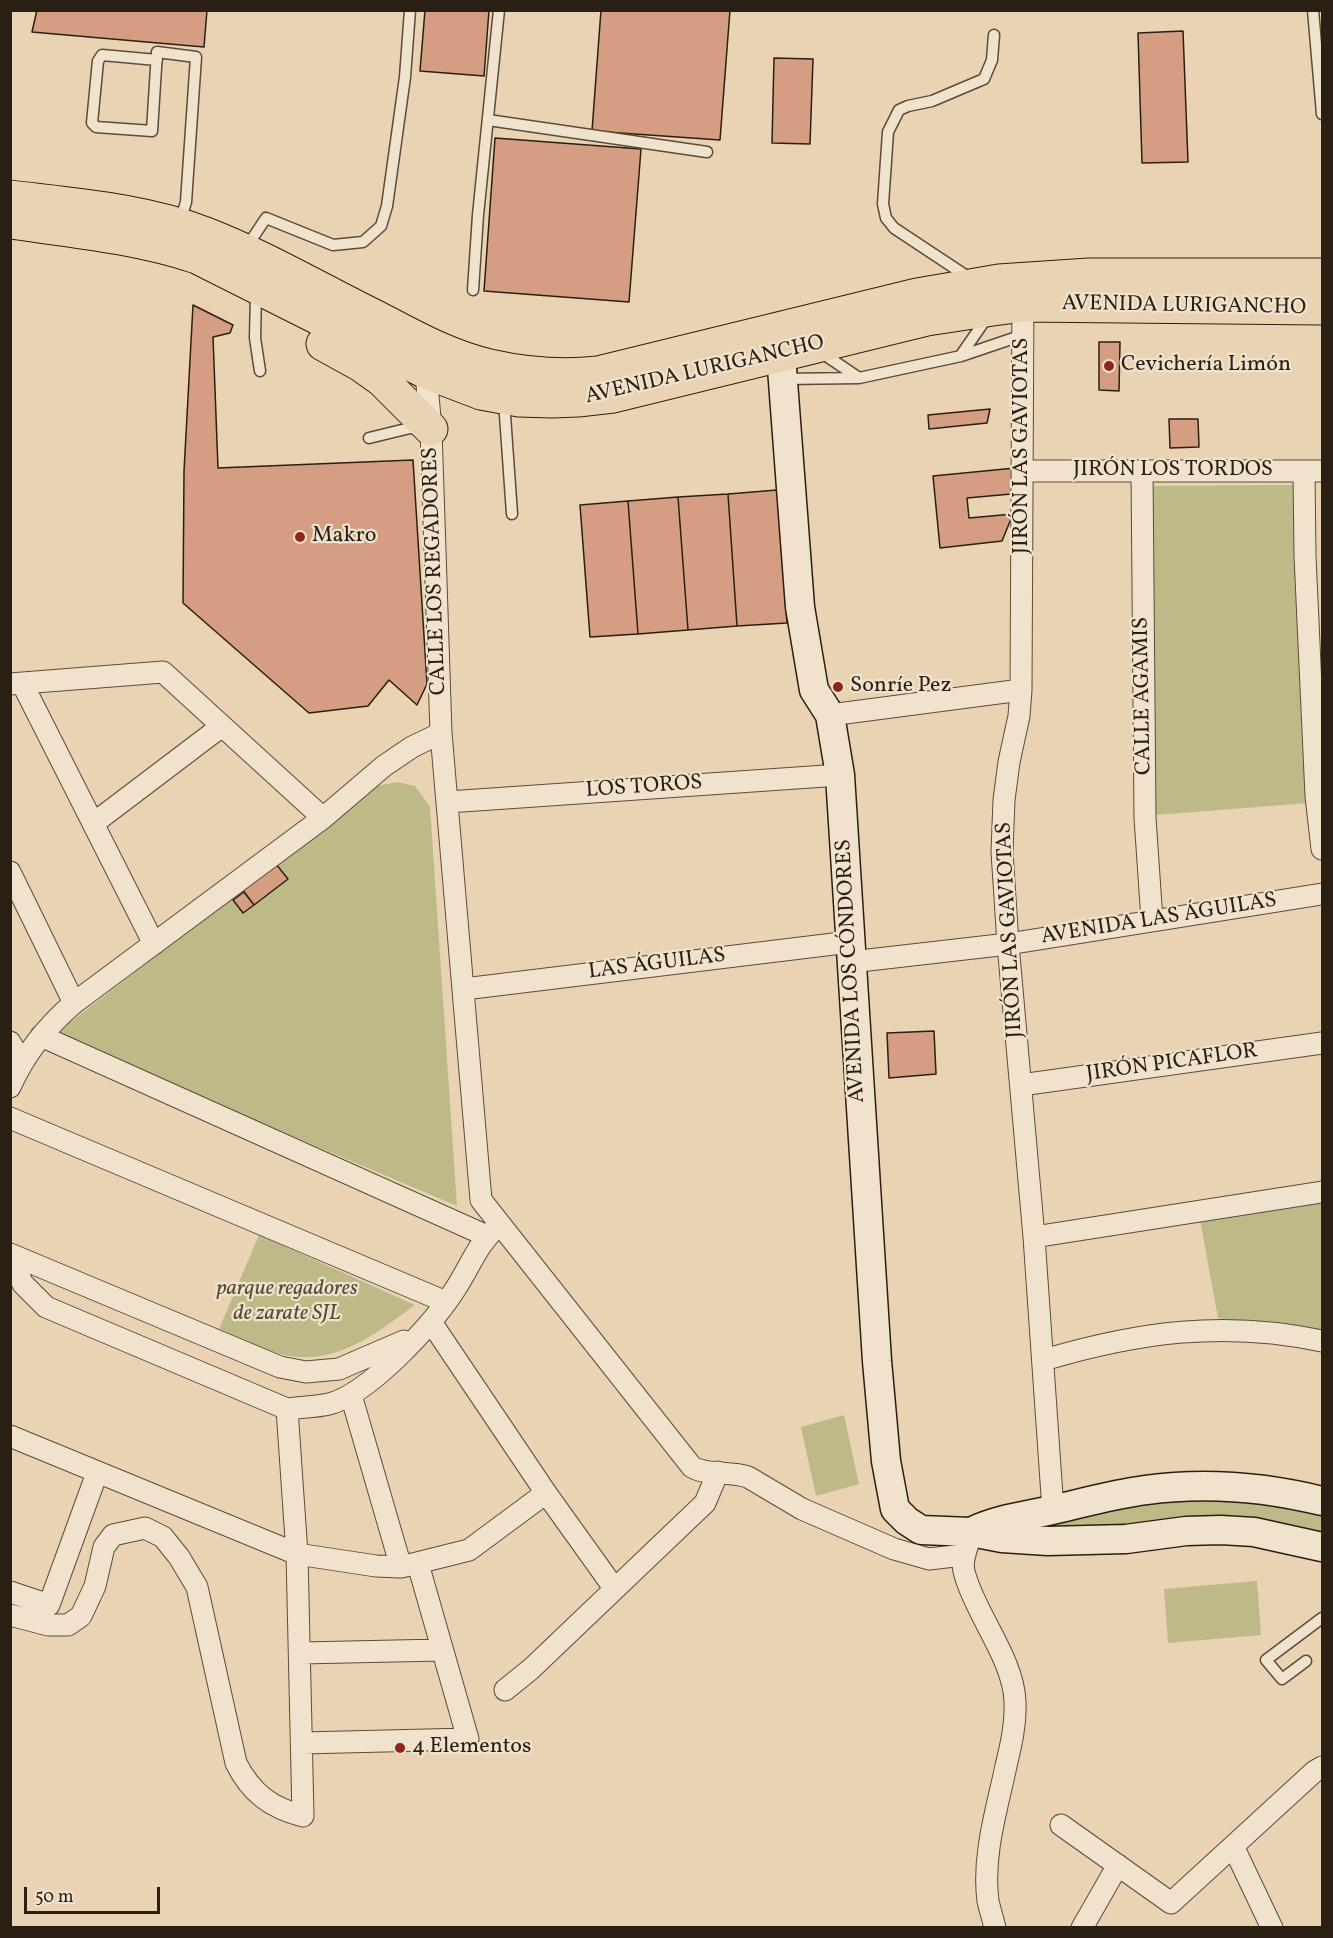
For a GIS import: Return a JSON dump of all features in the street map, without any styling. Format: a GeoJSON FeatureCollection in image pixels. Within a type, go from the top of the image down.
{"type":"FeatureCollection","features":[{"type":"Feature","properties":{"kind":"main road","name":"AVENIDA LURIGANCHO"},"geometry":{"type":"LineString","coordinates":[[10,197],[85,207],[179,225],[205,234],[245,251],[424,356],[481,393],[504,398],[561,401],[613,396],[782,367],[814,347],[1008,302],[1089,275],[1323,275]]}},
{"type":"Feature","properties":{"kind":"main road","name":"AVENIDA LURIGANCHO"},"geometry":{"type":"LineString","coordinates":[[10,222],[119,237],[164,246],[197,257],[256,287],[424,356],[544,375],[598,373],[917,295],[1008,302],[1323,308]]}},
{"type":"Feature","properties":{"kind":"main road"},"geometry":{"type":"LineString","coordinates":[[256,287],[276,312],[291,325],[375,375],[431,429]]}},
{"type":"Feature","properties":{"kind":"main road","name":"AVENIDA LOS CÓNDORES"},"geometry":{"type":"LineString","coordinates":[[782,367],[800,607],[814,690],[830,715],[840,775],[877,1361],[889,1483],[895,1509],[914,1526],[967,1544]]}},
{"type":"Feature","properties":{"kind":"main road"},"geometry":{"type":"LineString","coordinates":[[967,1544],[1006,1519],[1107,1496],[1180,1487],[1245,1487],[1278,1491],[1323,1501]]}},
{"type":"Feature","properties":{"kind":"main road"},"geometry":{"type":"LineString","coordinates":[[967,1544],[1002,1538],[1048,1541],[1126,1539],[1186,1531],[1221,1530],[1254,1532],[1316,1549]]}},
{"type":"Feature","properties":{"kind":"street","name":"JIRÓN LAS GAVIOTAS"},"geometry":{"type":"LineString","coordinates":[[1008,302],[1023,471],[1021,690],[1004,800],[1002,852],[1044,1360],[1053,1510]]}},
{"type":"Feature","properties":{"kind":"street","name":"CALLE LOS REGADORES"},"geometry":{"type":"LineString","coordinates":[[424,356],[431,429],[441,733],[481,1200],[494,1230],[692,1467],[700,1472],[718,1472],[748,1477],[802,1509],[894,1549],[929,1559],[967,1544]]}},
{"type":"Feature","properties":{"kind":"street","name":"JIRÓN LOS TORDOS"},"geometry":{"type":"LineString","coordinates":[[1023,471],[1314,471]]}},
{"type":"Feature","properties":{"kind":"street","name":"CALLE AGAMIS"},"geometry":{"type":"LineString","coordinates":[[1142,471],[1145,818],[1152,920]]}},
{"type":"Feature","properties":{"kind":"street"},"geometry":{"type":"LineString","coordinates":[[1314,471],[1305,556],[1316,796],[1323,849]]}},
{"type":"Feature","properties":{"kind":"street"},"geometry":{"type":"LineString","coordinates":[[154,944],[94,823],[16,684],[163,672],[323,818]]}},
{"type":"Feature","properties":{"kind":"street"},"geometry":{"type":"LineString","coordinates":[[830,715],[1021,690]]}},
{"type":"Feature","properties":{"kind":"street"},"geometry":{"type":"LineString","coordinates":[[94,823],[222,726]]}},
{"type":"Feature","properties":{"kind":"street"},"geometry":{"type":"LineString","coordinates":[[10,1086],[21,1062],[41,1036],[74,1004],[323,818],[384,766],[412,747],[441,733]]}},
{"type":"Feature","properties":{"kind":"street","name":"LOS TOROS"},"geometry":{"type":"LineString","coordinates":[[448,802],[840,775]]}},
{"type":"Feature","properties":{"kind":"street"},"geometry":{"type":"LineString","coordinates":[[10,872],[74,1004]]}},
{"type":"Feature","properties":{"kind":"street","name":"AVENIDA LAS ÁGUILAS"},"geometry":{"type":"LineString","coordinates":[[851,952],[1008,945],[1323,894]]}},
{"type":"Feature","properties":{"kind":"street","name":"LAS ÁGUILAS"},"geometry":{"type":"LineString","coordinates":[[464,989],[851,952]]}},
{"type":"Feature","properties":{"kind":"street"},"geometry":{"type":"LineString","coordinates":[[10,1256],[23,1284],[46,1307],[288,1409],[329,1404],[351,1395],[386,1367],[426,1328],[494,1230],[41,1036]]}},
{"type":"Feature","properties":{"kind":"street"},"geometry":{"type":"LineString","coordinates":[[10,1042],[21,1062]]}},
{"type":"Feature","properties":{"kind":"street","name":"JIRÓN PICAFLOR"},"geometry":{"type":"LineString","coordinates":[[1021,1085],[1323,1042]]}},
{"type":"Feature","properties":{"kind":"street"},"geometry":{"type":"LineString","coordinates":[[10,1118],[446,1302]]}},
{"type":"Feature","properties":{"kind":"street"},"geometry":{"type":"LineString","coordinates":[[1034,1237],[1323,1192]]}},
{"type":"Feature","properties":{"kind":"street"},"geometry":{"type":"LineString","coordinates":[[10,1256],[280,1367],[306,1372],[339,1369],[426,1328]]}},
{"type":"Feature","properties":{"kind":"street"},"geometry":{"type":"LineString","coordinates":[[426,1328],[614,1588]]}},
{"type":"Feature","properties":{"kind":"street"},"geometry":{"type":"LineString","coordinates":[[1044,1360],[1091,1346],[1141,1336],[1190,1331],[1245,1331],[1300,1336],[1323,1341]]}},
{"type":"Feature","properties":{"kind":"street"},"geometry":{"type":"LineString","coordinates":[[302,1743],[468,1739],[442,1650],[351,1395]]}},
{"type":"Feature","properties":{"kind":"street"},"geometry":{"type":"LineString","coordinates":[[10,1615],[48,1626],[68,1625],[81,1616],[95,1586],[104,1547],[113,1534],[145,1528],[163,1537],[179,1557],[197,1587],[236,1763],[244,1779],[256,1793],[283,1811],[303,1816],[301,1653],[288,1409]]}},
{"type":"Feature","properties":{"kind":"street"},"geometry":{"type":"LineString","coordinates":[[10,1436],[297,1554],[376,1566],[410,1565],[469,1550],[546,1493]]}},
{"type":"Feature","properties":{"kind":"street"},"geometry":{"type":"LineString","coordinates":[[505,1690],[531,1669],[705,1503],[718,1472]]}},
{"type":"Feature","properties":{"kind":"street"},"geometry":{"type":"LineString","coordinates":[[10,1592],[49,1605],[98,1473]]}},
{"type":"Feature","properties":{"kind":"street"},"geometry":{"type":"LineString","coordinates":[[967,1544],[964,1574],[1008,1672],[1016,1701],[1013,1734],[990,1842],[988,1902],[995,1928]]}},
{"type":"Feature","properties":{"kind":"street"},"geometry":{"type":"LineString","coordinates":[[301,1653],[442,1650]]}},
{"type":"Feature","properties":{"kind":"street"},"geometry":{"type":"LineString","coordinates":[[1061,1825],[1172,1904],[1315,1771],[1323,1767]]}},
{"type":"Feature","properties":{"kind":"street"},"geometry":{"type":"LineString","coordinates":[[1234,1848],[1272,1928]]}},
{"type":"Feature","properties":{"kind":"street"},"geometry":{"type":"LineString","coordinates":[[1082,1928],[1118,1866]]}},
{"type":"Feature","properties":{"kind":"lane"},"geometry":{"type":"LineString","coordinates":[[245,251],[266,218],[333,244],[363,242],[381,226],[387,206],[405,77],[411,10]]}},
{"type":"Feature","properties":{"kind":"lane"},"geometry":{"type":"LineString","coordinates":[[473,290],[499,10]]}},
{"type":"Feature","properties":{"kind":"lane"},"geometry":{"type":"LineString","coordinates":[[1312,10],[1323,114]]}},
{"type":"Feature","properties":{"kind":"lane"},"geometry":{"type":"LineString","coordinates":[[994,35],[992,60],[984,79],[932,101],[908,105],[899,110],[888,132],[884,194],[886,218],[894,228],[1008,302]]}},
{"type":"Feature","properties":{"kind":"lane"},"geometry":{"type":"LineString","coordinates":[[157,60],[102,55],[98,61],[92,123],[96,127],[152,131],[157,60],[157,52],[196,57],[186,202],[179,225]]}},
{"type":"Feature","properties":{"kind":"lane"},"geometry":{"type":"LineString","coordinates":[[488,120],[707,152]]}},
{"type":"Feature","properties":{"kind":"lane"},"geometry":{"type":"LineString","coordinates":[[256,287],[255,338],[260,370]]}},
{"type":"Feature","properties":{"kind":"lane"},"geometry":{"type":"LineString","coordinates":[[782,367],[859,378],[961,356],[1008,302]]}},
{"type":"Feature","properties":{"kind":"lane"},"geometry":{"type":"LineString","coordinates":[[961,356],[1008,302]]}},
{"type":"Feature","properties":{"kind":"lane"},"geometry":{"type":"LineString","coordinates":[[814,347],[859,378]]}},
{"type":"Feature","properties":{"kind":"lane"},"geometry":{"type":"LineString","coordinates":[[504,398],[512,514]]}},
{"type":"Feature","properties":{"kind":"lane"},"geometry":{"type":"LineString","coordinates":[[369,438],[410,428],[431,429]]}},
{"type":"Feature","properties":{"kind":"lane"},"geometry":{"type":"LineString","coordinates":[[1306,1661],[1282,1679],[1266,1660],[1323,1618]]}},
{"type":"Feature","properties":{"kind":"green space"},"geometry":{"type":"Polygon","coordinates":[[[1294,485],[1309,803],[1155,815],[1148,486],[1294,485]]]}},
{"type":"Feature","properties":{"kind":"green space"},"geometry":{"type":"Polygon","coordinates":[[[397,782],[415,786],[430,807],[457,1206],[57,1036],[68,1024],[372,787],[397,782]]]}},
{"type":"Feature","properties":{"kind":"green space"},"geometry":{"type":"Polygon","coordinates":[[[1322,1195],[1322,1332],[1218,1318],[1199,1214],[1322,1195]]]}},
{"type":"Feature","properties":{"kind":"green space","name":"parque regadores de zarate SJL"},"geometry":{"type":"Polygon","coordinates":[[[259,1235],[415,1305],[357,1344],[325,1355],[307,1357],[280,1354],[219,1329],[259,1235]]]}},
{"type":"Feature","properties":{"kind":"green space"},"geometry":{"type":"Polygon","coordinates":[[[844,1415],[859,1484],[816,1496],[801,1427],[844,1415]]]}},
{"type":"Feature","properties":{"kind":"green space"},"geometry":{"type":"Polygon","coordinates":[[[1188,1494],[1322,1508],[1322,1537],[1157,1526],[997,1528],[1188,1494]]]}},
{"type":"Feature","properties":{"kind":"green space"},"geometry":{"type":"Polygon","coordinates":[[[1257,1581],[1261,1635],[1168,1643],[1164,1589],[1257,1581]]]}},
{"type":"Feature","properties":{"kind":"building"},"geometry":{"type":"Polygon","coordinates":[[[37,10],[207,10],[204,47],[32,32],[37,10]]]}},
{"type":"Feature","properties":{"kind":"building"},"geometry":{"type":"Polygon","coordinates":[[[425,10],[489,10],[484,76],[420,71],[425,10]]]}},
{"type":"Feature","properties":{"kind":"building"},"geometry":{"type":"Polygon","coordinates":[[[601,10],[730,10],[720,140],[592,131],[601,10]]]}},
{"type":"Feature","properties":{"kind":"building"},"geometry":{"type":"Polygon","coordinates":[[[1183,31],[1188,162],[1142,163],[1138,33],[1183,31]]]}},
{"type":"Feature","properties":{"kind":"building"},"geometry":{"type":"Polygon","coordinates":[[[774,58],[813,59],[810,144],[772,143],[774,58]]]}},
{"type":"Feature","properties":{"kind":"building"},"geometry":{"type":"Polygon","coordinates":[[[495,138],[641,149],[629,302],[484,291],[495,138]]]}},
{"type":"Feature","properties":{"kind":"building","name":"Makro"},"geometry":{"type":"Polygon","coordinates":[[[193,305],[233,325],[230,333],[213,337],[218,468],[413,460],[427,684],[417,705],[389,680],[368,706],[309,713],[183,603],[184,471],[193,305]]]}},
{"type":"Feature","properties":{"kind":"building","name":"Cevichería Limón"},"geometry":{"type":"Polygon","coordinates":[[[1099,342],[1120,342],[1119,391],[1099,390],[1099,342]]]}},
{"type":"Feature","properties":{"kind":"building"},"geometry":{"type":"Polygon","coordinates":[[[990,409],[987,423],[929,429],[928,415],[990,409]]]}},
{"type":"Feature","properties":{"kind":"building"},"geometry":{"type":"Polygon","coordinates":[[[1169,419],[1198,419],[1199,447],[1170,448],[1169,419]]]}},
{"type":"Feature","properties":{"kind":"building"},"geometry":{"type":"Polygon","coordinates":[[[1015,468],[1011,494],[967,498],[969,518],[1013,514],[1002,541],[940,548],[933,476],[1015,468]]]}},
{"type":"Feature","properties":{"kind":"building"},"geometry":{"type":"Polygon","coordinates":[[[777,490],[787,623],[737,626],[728,494],[777,490]]]}},
{"type":"Feature","properties":{"kind":"building"},"geometry":{"type":"Polygon","coordinates":[[[728,494],[737,626],[688,630],[678,497],[728,494]]]}},
{"type":"Feature","properties":{"kind":"building"},"geometry":{"type":"Polygon","coordinates":[[[678,497],[688,630],[638,634],[628,501],[678,497]]]}},
{"type":"Feature","properties":{"kind":"building"},"geometry":{"type":"Polygon","coordinates":[[[628,501],[638,634],[590,637],[580,505],[628,501]]]}},
{"type":"Feature","properties":{"kind":"building"},"geometry":{"type":"Polygon","coordinates":[[[276,864],[288,879],[254,905],[242,889],[276,864]]]}},
{"type":"Feature","properties":{"kind":"building"},"geometry":{"type":"Polygon","coordinates":[[[244,892],[254,905],[243,913],[233,900],[244,892]]]}},
{"type":"Feature","properties":{"kind":"building"},"geometry":{"type":"Polygon","coordinates":[[[934,1031],[936,1074],[889,1078],[887,1033],[934,1031]]]}},
{"type":"Feature","properties":{"kind":"place","name":"Cevichería Limón"},"geometry":{"type":"Point","coordinates":[1109,366]}},
{"type":"Feature","properties":{"kind":"place","name":"Makro"},"geometry":{"type":"Point","coordinates":[300,537]}},
{"type":"Feature","properties":{"kind":"place","name":"Sonríe Pez"},"geometry":{"type":"Point","coordinates":[838,687]}},
{"type":"Feature","properties":{"kind":"place","name":"4 Elementos"},"geometry":{"type":"Point","coordinates":[400,1748]}}]}
